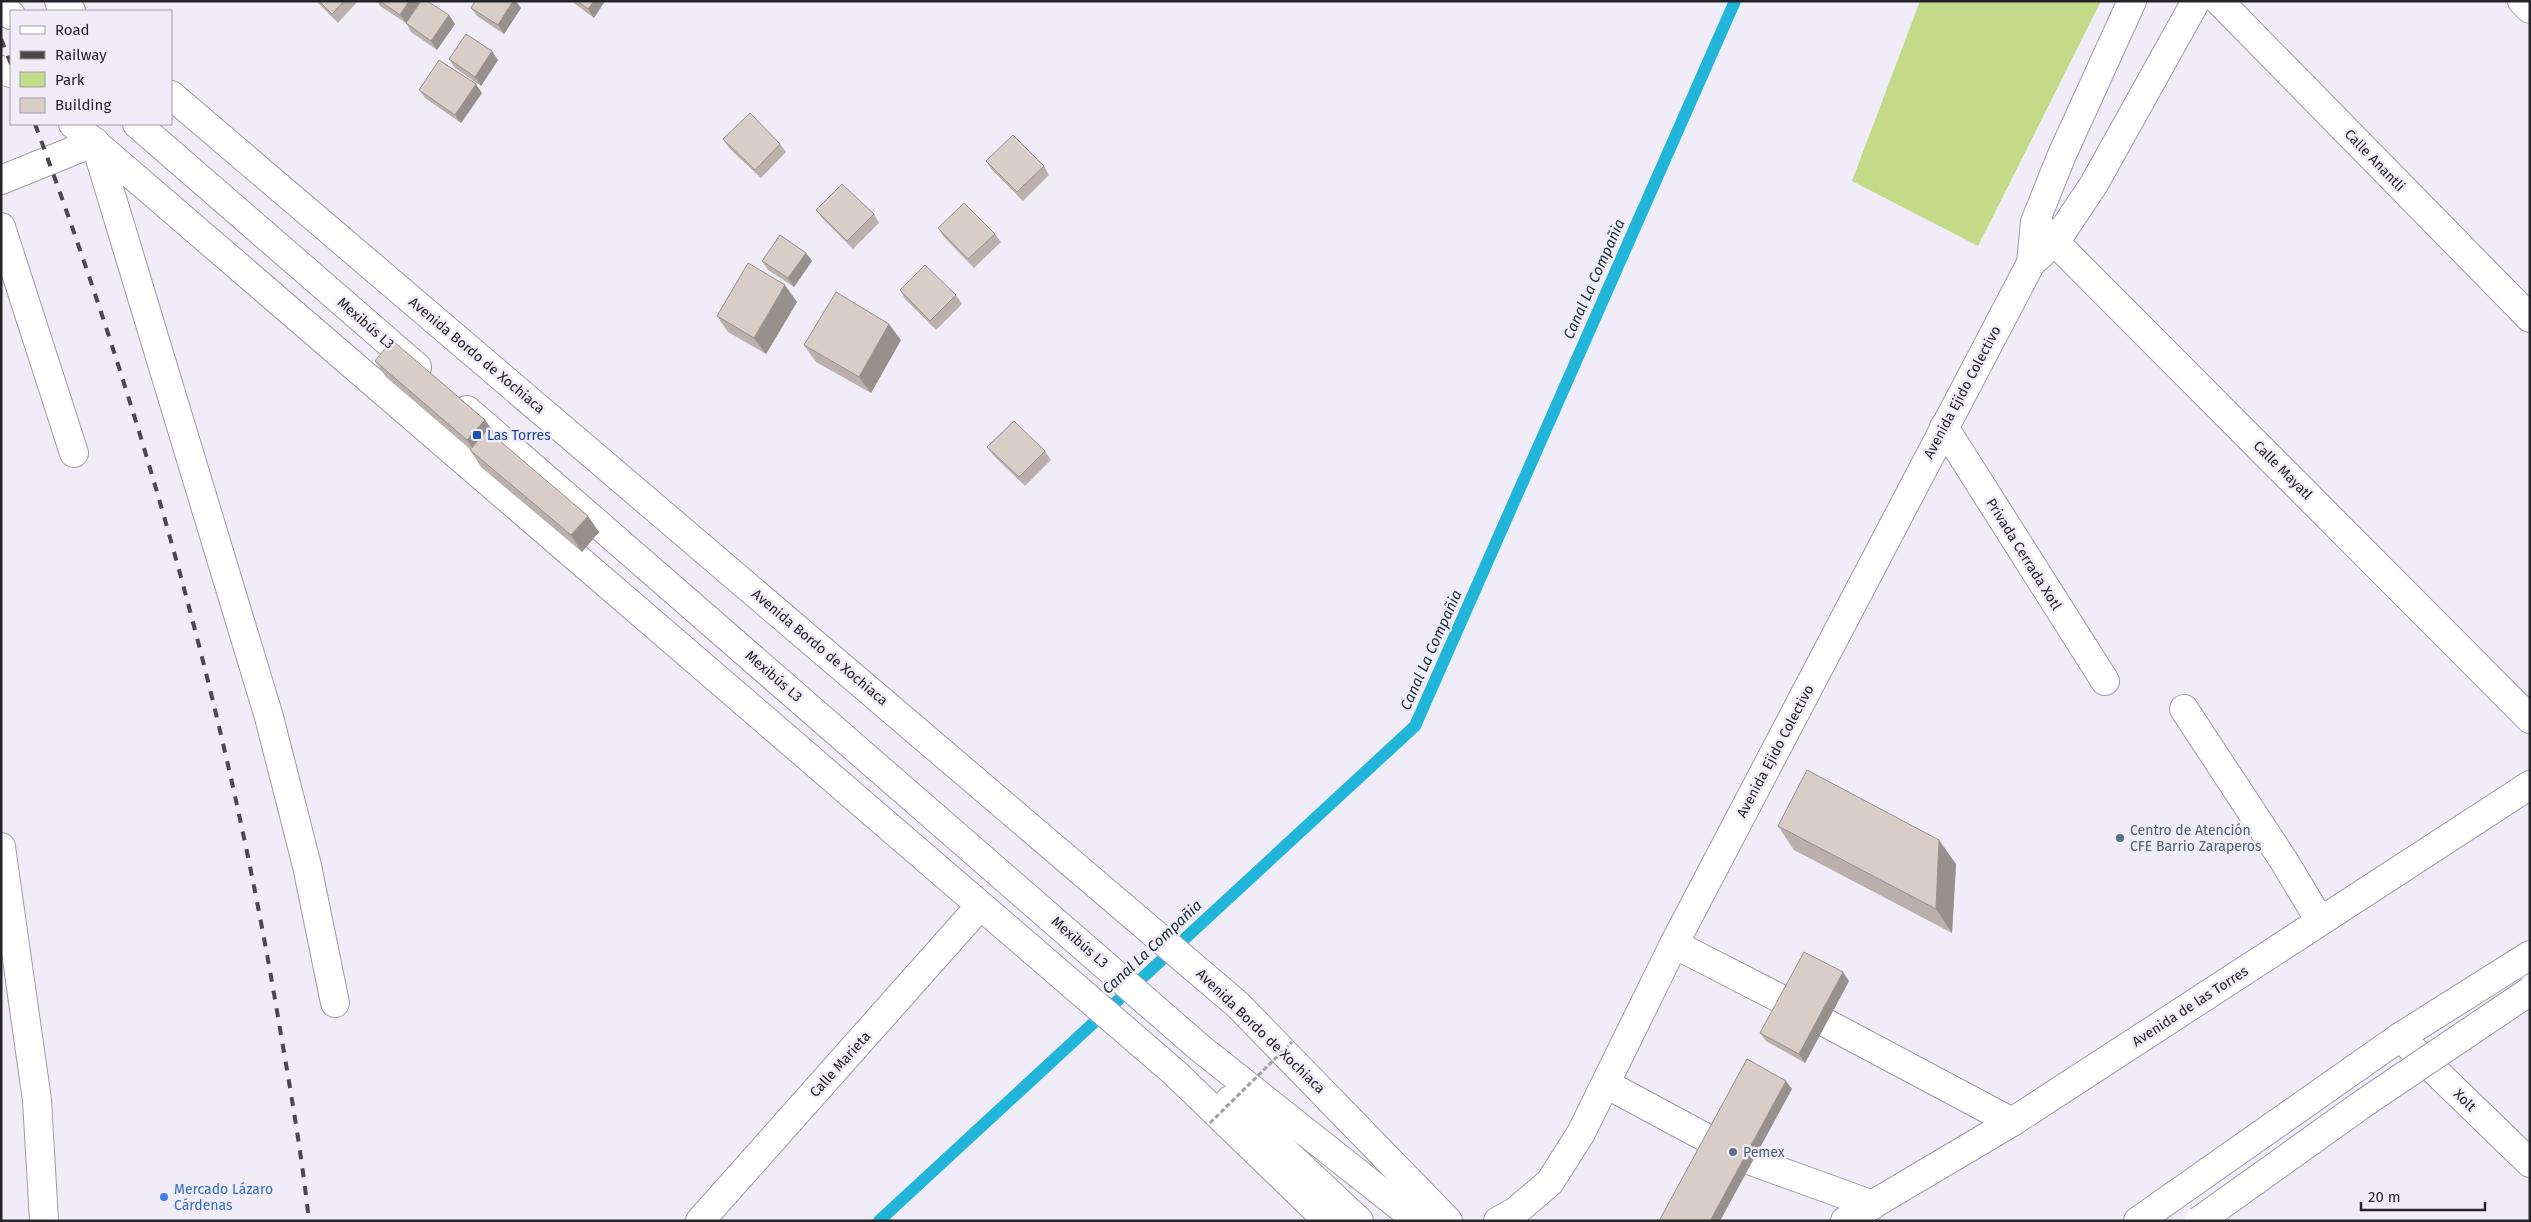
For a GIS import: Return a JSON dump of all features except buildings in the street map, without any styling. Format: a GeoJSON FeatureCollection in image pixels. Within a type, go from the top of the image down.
{"type":"FeatureCollection","features":[{"type":"Feature","properties":{"kind":"main road"},"geometry":{"type":"LineString","coordinates":[[59,1],[70,10]]}},
{"type":"Feature","properties":{"kind":"main road","name":"Avenida Ejido Colectivo"},"geometry":{"type":"LineString","coordinates":[[2031,263],[2035,222],[2132,1]]}},
{"type":"Feature","properties":{"kind":"main road","name":"Avenida Ejido Colectivo"},"geometry":{"type":"LineString","coordinates":[[1498,1221],[1516,1211],[1550,1182],[1581,1134],[1674,944],[2031,263],[2056,241],[2094,184],[2196,1]]}},
{"type":"Feature","properties":{"kind":"main road","name":"Calle Anantli"},"geometry":{"type":"LineString","coordinates":[[2220,1],[2530,318]]}},
{"type":"Feature","properties":{"kind":"main road"},"geometry":{"type":"LineString","coordinates":[[2522,1],[2530,9]]}},
{"type":"Feature","properties":{"kind":"main road","name":"Avenida Bordo de Xochiaca"},"geometry":{"type":"LineString","coordinates":[[172,96],[1238,1005],[1448,1221]]}},
{"type":"Feature","properties":{"kind":"main road"},"geometry":{"type":"LineString","coordinates":[[75,125],[95,133],[1000,905],[1188,1060],[1328,1221]]}},
{"type":"Feature","properties":{"kind":"main road","name":"Mexibús L3"},"geometry":{"type":"LineString","coordinates":[[138,125],[442,388],[1000,905]]}},
{"type":"Feature","properties":{"kind":"main road"},"geometry":{"type":"LineString","coordinates":[[1,180],[95,133]]}},
{"type":"Feature","properties":{"kind":"main road"},"geometry":{"type":"LineString","coordinates":[[95,133],[269,717],[307,866],[335,1003]]}},
{"type":"Feature","properties":{"kind":"main road","name":"Mexibús L3"},"geometry":{"type":"LineString","coordinates":[[95,133],[388,375]]}},
{"type":"Feature","properties":{"kind":"main road","name":"Calle Mayatl"},"geometry":{"type":"LineString","coordinates":[[2035,222],[2530,719]]}},
{"type":"Feature","properties":{"kind":"main road"},"geometry":{"type":"LineString","coordinates":[[1,227],[74,453]]}},
{"type":"Feature","properties":{"kind":"main road","name":"Privada Cerrada Xotl"},"geometry":{"type":"LineString","coordinates":[[1944,427],[2105,681]]}},
{"type":"Feature","properties":{"kind":"main road","name":"Mexibús L3"},"geometry":{"type":"LineString","coordinates":[[588,545],[1000,905],[1188,1060],[1359,1221]]}},
{"type":"Feature","properties":{"kind":"main road"},"geometry":{"type":"LineString","coordinates":[[2184,709],[2284,861],[2320,922]]}},
{"type":"Feature","properties":{"kind":"main road","name":"Avenida de las Torres"},"geometry":{"type":"LineString","coordinates":[[1845,1221],[1879,1213],[2012,1122],[2530,785]]}},
{"type":"Feature","properties":{"kind":"main road"},"geometry":{"type":"LineString","coordinates":[[1,847],[37,1100],[44,1221]]}},
{"type":"Feature","properties":{"kind":"main road","name":"Calle Marieta"},"geometry":{"type":"LineString","coordinates":[[700,1221],[1000,905]]}},
{"type":"Feature","properties":{"kind":"main road"},"geometry":{"type":"LineString","coordinates":[[1674,944],[1787,1002]]}},
{"type":"Feature","properties":{"kind":"main road"},"geometry":{"type":"LineString","coordinates":[[2138,1221],[2400,1037],[2530,955]]}},
{"type":"Feature","properties":{"kind":"main road"},"geometry":{"type":"LineString","coordinates":[[2199,1221],[2364,1103],[2530,991]]}},
{"type":"Feature","properties":{"kind":"main road"},"geometry":{"type":"LineString","coordinates":[[1826,1023],[2012,1122]]}},
{"type":"Feature","properties":{"kind":"main road","name":"Xolt"},"geometry":{"type":"LineString","coordinates":[[2400,1037],[2530,1163]]}},
{"type":"Feature","properties":{"kind":"main road","name":"Mexibús L3"},"geometry":{"type":"LineString","coordinates":[[1188,1060],[1418,1221]]}},
{"type":"Feature","properties":{"kind":"main road"},"geometry":{"type":"LineString","coordinates":[[1606,1084],[1712,1141]]}},
{"type":"Feature","properties":{"kind":"main road"},"geometry":{"type":"LineString","coordinates":[[1754,1162],[1879,1213]]}},
{"type":"Feature","properties":{"kind":"path"},"geometry":{"type":"LineString","coordinates":[[1210,1123],[1292,1042]]}},
{"type":"Feature","properties":{"kind":"green space"},"geometry":{"type":"Polygon","coordinates":[[[1920,1],[2101,1],[1978,246],[1852,181],[1920,1]]]}},
{"type":"Feature","properties":{"kind":"waterway","name":"Canal La Compañia"},"geometry":{"type":"LineString","coordinates":[[879,1221],[1415,726],[1735,1]]}},
{"type":"Feature","properties":{"kind":"railway"},"geometry":{"type":"LineString","coordinates":[[1,39],[10,62]]}},
{"type":"Feature","properties":{"kind":"railway"},"geometry":{"type":"LineString","coordinates":[[35,125],[75,235],[147,458],[209,684],[236,799],[259,913],[292,1101],[309,1221]]}},
{"type":"Feature","properties":{"kind":"place","name":"Las Torres"},"geometry":{"type":"Point","coordinates":[477,435]}},
{"type":"Feature","properties":{"kind":"place","name":"Centro de Atención CFE Barrio Zaraperos"},"geometry":{"type":"Point","coordinates":[2120,838]}},
{"type":"Feature","properties":{"kind":"place","name":"Pemex"},"geometry":{"type":"Point","coordinates":[1733,1152]}},
{"type":"Feature","properties":{"kind":"place","name":"Mercado Lázaro Cárdenas"},"geometry":{"type":"Point","coordinates":[164,1197]}}]}
